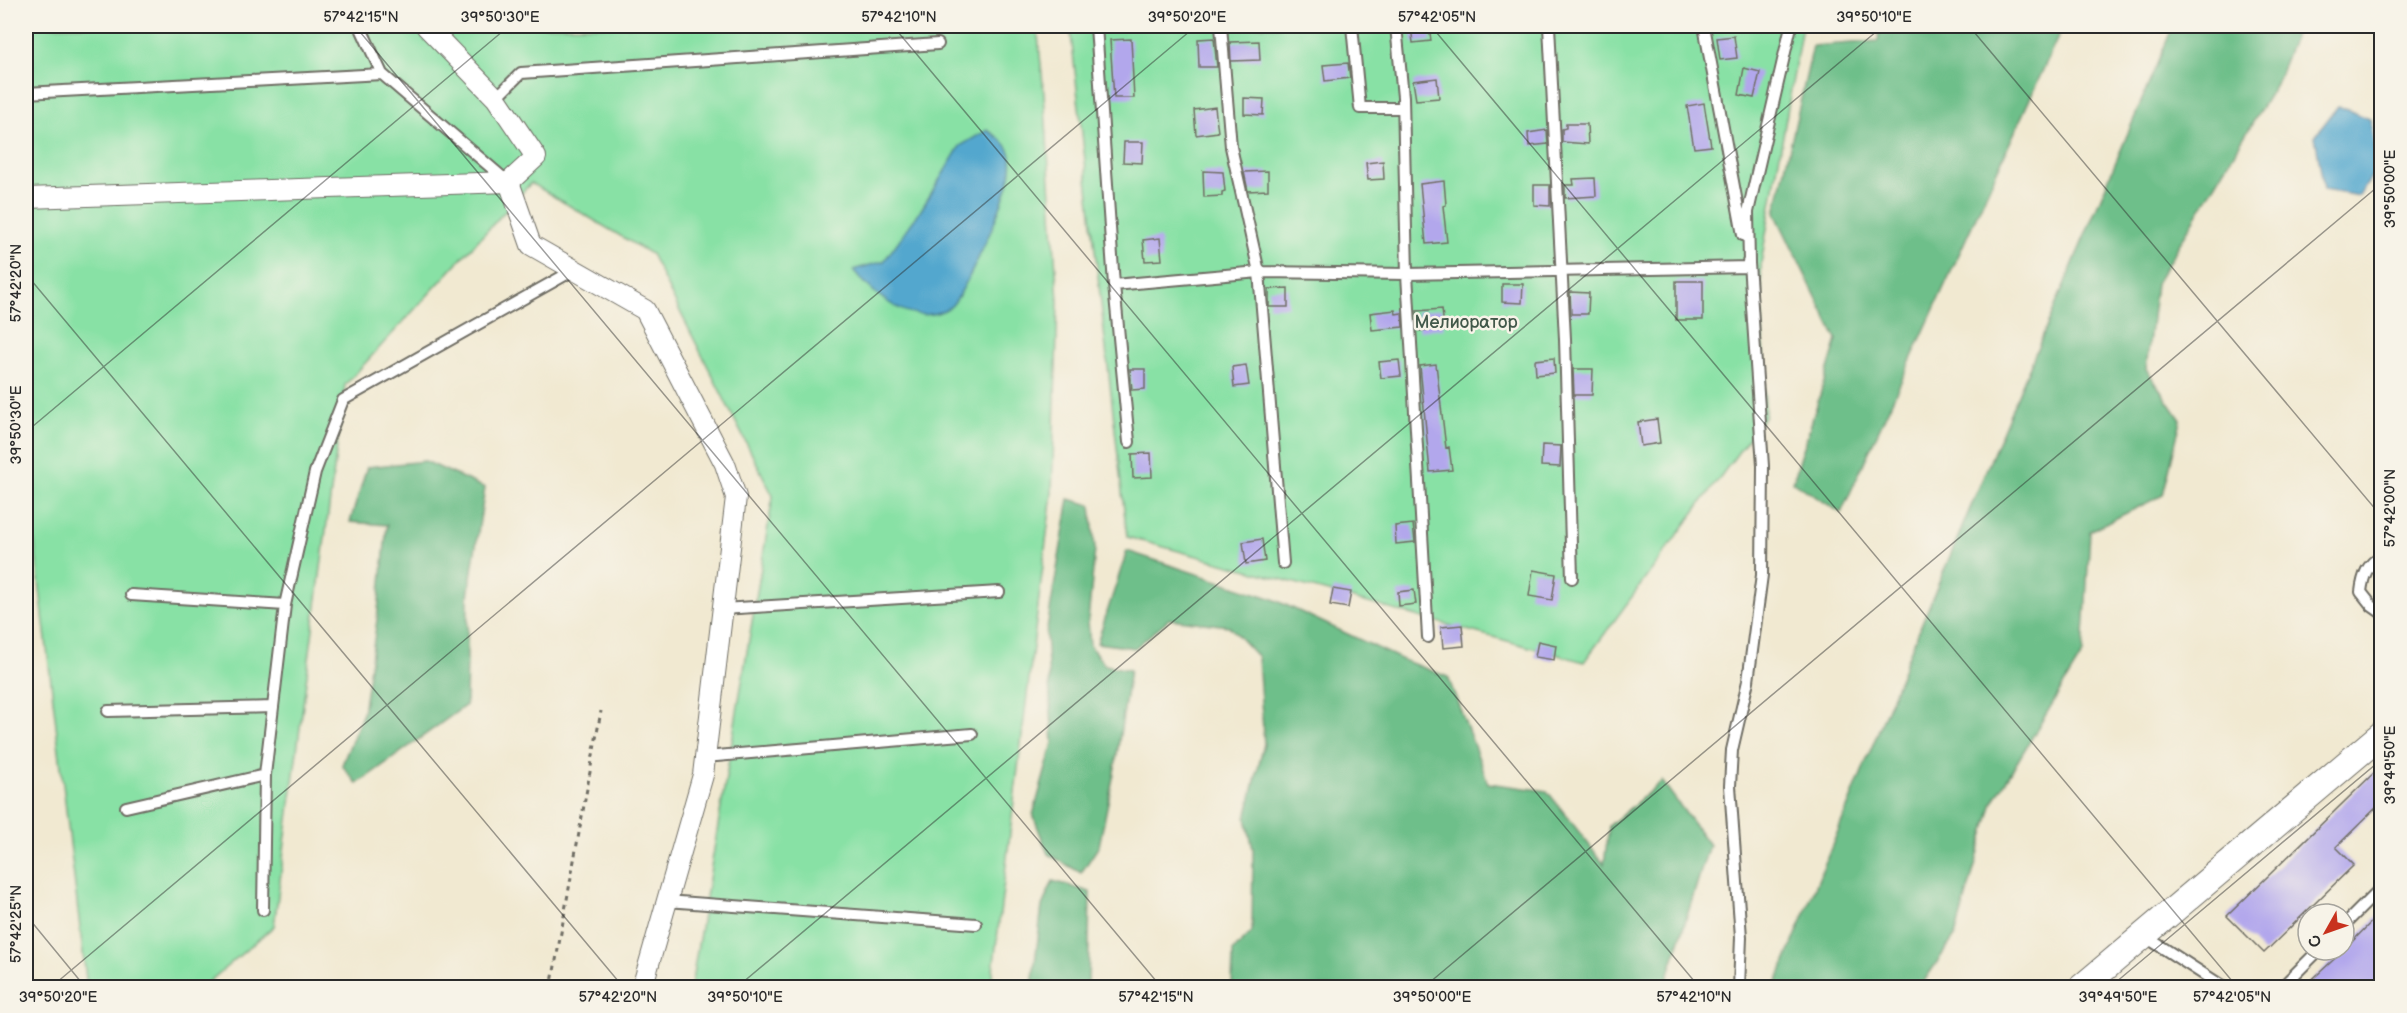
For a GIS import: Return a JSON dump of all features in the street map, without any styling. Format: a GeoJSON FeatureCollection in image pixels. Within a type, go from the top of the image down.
{"type":"FeatureCollection","features":[{"type":"Feature","properties":{"kind":"street"},"geometry":{"type":"LineString","coordinates":[[26,198],[508,182],[536,157],[496,98],[426,26]]}},
{"type":"Feature","properties":{"kind":"street"},"geometry":{"type":"LineString","coordinates":[[508,182],[531,245],[645,310],[725,464],[735,497],[703,775],[642,987]]}},
{"type":"Feature","properties":{"kind":"street"},"geometry":{"type":"LineString","coordinates":[[2081,987],[2382,734]]}},
{"type":"Feature","properties":{"kind":"lane"},"geometry":{"type":"LineString","coordinates":[[360,26],[382,74],[508,182]]}},
{"type":"Feature","properties":{"kind":"lane"},"geometry":{"type":"LineString","coordinates":[[1096,26],[1114,285],[1129,442]]}},
{"type":"Feature","properties":{"kind":"lane"},"geometry":{"type":"LineString","coordinates":[[1221,26],[1231,147],[1259,272],[1283,563]]}},
{"type":"Feature","properties":{"kind":"lane"},"geometry":{"type":"LineString","coordinates":[[1352,26],[1360,108],[1403,108]]}},
{"type":"Feature","properties":{"kind":"lane"},"geometry":{"type":"LineString","coordinates":[[1396,26],[1403,108],[1407,274],[1428,637]]}},
{"type":"Feature","properties":{"kind":"lane"},"geometry":{"type":"LineString","coordinates":[[1549,26],[1565,339],[1572,578]]}},
{"type":"Feature","properties":{"kind":"lane"},"geometry":{"type":"LineString","coordinates":[[1704,26],[1749,267]]}},
{"type":"Feature","properties":{"kind":"lane"},"geometry":{"type":"LineString","coordinates":[[1739,987],[1741,937],[1730,786],[1732,750],[1748,681],[1762,575],[1763,466],[1749,267],[1748,212],[1791,26]]}},
{"type":"Feature","properties":{"kind":"lane"},"geometry":{"type":"LineString","coordinates":[[496,98],[521,73],[939,44]]}},
{"type":"Feature","properties":{"kind":"lane"},"geometry":{"type":"LineString","coordinates":[[26,93],[382,74]]}},
{"type":"Feature","properties":{"kind":"lane"},"geometry":{"type":"LineString","coordinates":[[1114,285],[1259,272],[1407,274],[1749,267]]}},
{"type":"Feature","properties":{"kind":"lane"},"geometry":{"type":"LineString","coordinates":[[263,910],[265,775],[285,605],[315,472],[343,400],[574,270]]}},
{"type":"Feature","properties":{"kind":"lane"},"geometry":{"type":"LineString","coordinates":[[2382,555],[2370,563],[2363,578],[2361,592],[2372,606],[2382,613]]}},
{"type":"Feature","properties":{"kind":"lane"},"geometry":{"type":"LineString","coordinates":[[722,609],[999,592]]}},
{"type":"Feature","properties":{"kind":"lane"},"geometry":{"type":"LineString","coordinates":[[131,595],[285,605]]}},
{"type":"Feature","properties":{"kind":"lane"},"geometry":{"type":"LineString","coordinates":[[108,711],[273,707]]}},
{"type":"Feature","properties":{"kind":"lane"},"geometry":{"type":"LineString","coordinates":[[705,757],[972,734]]}},
{"type":"Feature","properties":{"kind":"lane"},"geometry":{"type":"LineString","coordinates":[[126,807],[265,775]]}},
{"type":"Feature","properties":{"kind":"lane"},"geometry":{"type":"LineString","coordinates":[[2356,913],[2382,887]]}},
{"type":"Feature","properties":{"kind":"lane"},"geometry":{"type":"LineString","coordinates":[[666,901],[976,924]]}},
{"type":"Feature","properties":{"kind":"lane"},"geometry":{"type":"LineString","coordinates":[[2143,935],[2225,987]]}},
{"type":"Feature","properties":{"kind":"lane"},"geometry":{"type":"LineString","coordinates":[[2282,987],[2307,962]]}},
{"type":"Feature","properties":{"kind":"path"},"geometry":{"type":"LineString","coordinates":[[551,987],[601,711]]}},
{"type":"Feature","properties":{"kind":"green space"},"geometry":{"type":"Polygon","coordinates":[[[26,26],[1037,26],[1044,94],[1058,301],[1052,493],[991,987],[691,987],[773,496],[651,254],[531,183],[345,385],[274,926],[203,987],[87,987],[26,471],[26,26]]]}},
{"type":"Feature","properties":{"kind":"green space","name":"Мелиоратор"},"geometry":{"type":"Polygon","coordinates":[[[1070,26],[1802,26],[1761,263],[1765,416],[1584,662],[1127,537],[1070,26]]]}},
{"type":"Feature","properties":{"kind":"green space"},"geometry":{"type":"Polygon","coordinates":[[[1880,26],[2063,26],[1841,513],[1793,482],[1837,340],[1775,213],[1813,46],[1878,41],[1880,26]]]}},
{"type":"Feature","properties":{"kind":"green space"},"geometry":{"type":"Polygon","coordinates":[[[2173,26],[2298,26],[2276,84],[2156,283],[2146,369],[2181,420],[2163,495],[2090,531],[2083,653],[1993,802],[1955,936],[1920,987],[1775,987],[1924,618],[2173,26]]]}},
{"type":"Feature","properties":{"kind":"green space"},"geometry":{"type":"Polygon","coordinates":[[[425,461],[485,488],[468,596],[466,705],[357,784],[342,765],[363,713],[377,620],[387,525],[350,522],[367,467],[425,461]]]}},
{"type":"Feature","properties":{"kind":"green space"},"geometry":{"type":"Polygon","coordinates":[[[1069,499],[1091,505],[1095,549],[1088,621],[1090,646],[1105,665],[1130,670],[1114,773],[1099,846],[1081,873],[1048,854],[1033,815],[1053,743],[1046,634],[1069,499]]]}},
{"type":"Feature","properties":{"kind":"green space"},"geometry":{"type":"Polygon","coordinates":[[[1127,551],[1273,599],[1403,660],[1448,677],[1488,783],[1547,791],[1604,864],[1609,826],[1662,781],[1709,845],[1665,987],[1232,987],[1233,951],[1252,932],[1253,849],[1246,818],[1264,744],[1258,657],[1229,626],[1169,619],[1135,648],[1097,643],[1127,551]]]}},
{"type":"Feature","properties":{"kind":"green space"},"geometry":{"type":"Polygon","coordinates":[[[1053,881],[1090,892],[1088,987],[1032,987],[1042,906],[1053,881]]]}},
{"type":"Feature","properties":{"kind":"water"},"geometry":{"type":"Polygon","coordinates":[[[2338,106],[2370,119],[2378,168],[2359,196],[2324,190],[2315,136],[2338,106]]]}},
{"type":"Feature","properties":{"kind":"water"},"geometry":{"type":"Polygon","coordinates":[[[987,130],[1008,148],[1011,156],[1010,174],[993,226],[966,282],[950,307],[936,313],[922,315],[896,307],[872,290],[853,270],[884,261],[921,210],[960,146],[987,130]]]}},
{"type":"Feature","properties":{"kind":"building"},"geometry":{"type":"Polygon","coordinates":[[[1411,26],[1429,26],[1431,41],[1413,43],[1411,26]]]}},
{"type":"Feature","properties":{"kind":"building"},"geometry":{"type":"Polygon","coordinates":[[[1734,36],[1737,58],[1720,60],[1717,38],[1734,36]]]}},
{"type":"Feature","properties":{"kind":"building"},"geometry":{"type":"Polygon","coordinates":[[[1214,38],[1217,67],[1199,67],[1198,39],[1214,38]]]}},
{"type":"Feature","properties":{"kind":"building"},"geometry":{"type":"Polygon","coordinates":[[[1131,39],[1134,98],[1114,98],[1110,40],[1131,39]]]}},
{"type":"Feature","properties":{"kind":"building"},"geometry":{"type":"Polygon","coordinates":[[[1259,41],[1260,60],[1231,61],[1230,42],[1259,41]]]}},
{"type":"Feature","properties":{"kind":"building"},"geometry":{"type":"Polygon","coordinates":[[[1348,63],[1350,78],[1325,81],[1323,65],[1348,63]]]}},
{"type":"Feature","properties":{"kind":"building"},"geometry":{"type":"Polygon","coordinates":[[[1744,68],[1760,72],[1754,98],[1739,95],[1744,68]]]}},
{"type":"Feature","properties":{"kind":"building"},"geometry":{"type":"Polygon","coordinates":[[[1437,78],[1439,98],[1416,100],[1413,81],[1437,78]]]}},
{"type":"Feature","properties":{"kind":"building"},"geometry":{"type":"Polygon","coordinates":[[[1244,98],[1264,99],[1263,115],[1244,114],[1244,98]]]}},
{"type":"Feature","properties":{"kind":"building"},"geometry":{"type":"Polygon","coordinates":[[[1704,103],[1711,146],[1694,148],[1687,106],[1704,103]]]}},
{"type":"Feature","properties":{"kind":"building"},"geometry":{"type":"Polygon","coordinates":[[[1215,107],[1218,132],[1196,135],[1194,110],[1215,107]]]}},
{"type":"Feature","properties":{"kind":"building"},"geometry":{"type":"Polygon","coordinates":[[[1566,124],[1587,124],[1588,144],[1562,142],[1562,129],[1566,128],[1566,124]]]}},
{"type":"Feature","properties":{"kind":"building"},"geometry":{"type":"Polygon","coordinates":[[[1547,130],[1548,144],[1529,146],[1528,133],[1547,130]]]}},
{"type":"Feature","properties":{"kind":"building"},"geometry":{"type":"Polygon","coordinates":[[[1124,142],[1143,142],[1142,163],[1123,162],[1124,142]]]}},
{"type":"Feature","properties":{"kind":"building"},"geometry":{"type":"Polygon","coordinates":[[[1383,161],[1384,179],[1368,180],[1366,163],[1383,161]]]}},
{"type":"Feature","properties":{"kind":"building"},"geometry":{"type":"Polygon","coordinates":[[[1203,171],[1223,172],[1225,191],[1222,192],[1222,196],[1204,197],[1203,171]]]}},
{"type":"Feature","properties":{"kind":"building"},"geometry":{"type":"Polygon","coordinates":[[[1268,171],[1268,190],[1248,191],[1244,172],[1268,171]]]}},
{"type":"Feature","properties":{"kind":"building"},"geometry":{"type":"Polygon","coordinates":[[[1595,178],[1596,196],[1565,198],[1565,185],[1574,185],[1573,179],[1595,178]]]}},
{"type":"Feature","properties":{"kind":"building"},"geometry":{"type":"Polygon","coordinates":[[[1444,181],[1446,205],[1443,206],[1447,242],[1426,244],[1420,184],[1444,181]]]}},
{"type":"Feature","properties":{"kind":"building"},"geometry":{"type":"Polygon","coordinates":[[[1534,185],[1550,185],[1550,206],[1534,205],[1534,185]]]}},
{"type":"Feature","properties":{"kind":"building"},"geometry":{"type":"Polygon","coordinates":[[[1160,238],[1162,260],[1145,261],[1143,240],[1160,238]]]}},
{"type":"Feature","properties":{"kind":"building"},"geometry":{"type":"Polygon","coordinates":[[[1676,281],[1703,281],[1703,320],[1676,320],[1676,281]]]}},
{"type":"Feature","properties":{"kind":"building"},"geometry":{"type":"Polygon","coordinates":[[[1502,284],[1523,284],[1522,303],[1502,302],[1502,284]]]}},
{"type":"Feature","properties":{"kind":"building"},"geometry":{"type":"Polygon","coordinates":[[[1288,288],[1288,307],[1269,307],[1269,289],[1288,288]]]}},
{"type":"Feature","properties":{"kind":"building"},"geometry":{"type":"Polygon","coordinates":[[[1570,292],[1589,293],[1588,314],[1571,314],[1570,292]]]}},
{"type":"Feature","properties":{"kind":"building"},"geometry":{"type":"Polygon","coordinates":[[[1442,309],[1444,328],[1419,331],[1417,311],[1442,309]]]}},
{"type":"Feature","properties":{"kind":"building"},"geometry":{"type":"Polygon","coordinates":[[[1395,310],[1396,314],[1402,313],[1403,327],[1372,330],[1370,313],[1395,310]]]}},
{"type":"Feature","properties":{"kind":"building"},"geometry":{"type":"Polygon","coordinates":[[[1554,358],[1555,373],[1536,375],[1535,360],[1554,358]]]}},
{"type":"Feature","properties":{"kind":"building"},"geometry":{"type":"Polygon","coordinates":[[[1399,360],[1401,376],[1381,378],[1379,362],[1399,360]]]}},
{"type":"Feature","properties":{"kind":"building"},"geometry":{"type":"Polygon","coordinates":[[[1436,364],[1446,448],[1449,447],[1452,470],[1430,472],[1420,366],[1436,364]]]}},
{"type":"Feature","properties":{"kind":"building"},"geometry":{"type":"Polygon","coordinates":[[[1246,365],[1249,385],[1234,387],[1232,367],[1246,365]]]}},
{"type":"Feature","properties":{"kind":"building"},"geometry":{"type":"Polygon","coordinates":[[[1130,369],[1145,369],[1145,389],[1132,390],[1130,369]]]}},
{"type":"Feature","properties":{"kind":"building"},"geometry":{"type":"Polygon","coordinates":[[[1573,369],[1593,369],[1592,395],[1574,395],[1573,369]]]}},
{"type":"Feature","properties":{"kind":"building"},"geometry":{"type":"Polygon","coordinates":[[[1657,419],[1660,443],[1641,446],[1638,422],[1657,419]]]}},
{"type":"Feature","properties":{"kind":"building"},"geometry":{"type":"Polygon","coordinates":[[[1542,445],[1561,446],[1560,467],[1541,466],[1542,445]]]}},
{"type":"Feature","properties":{"kind":"building"},"geometry":{"type":"Polygon","coordinates":[[[1151,453],[1152,477],[1133,478],[1132,454],[1151,453]]]}},
{"type":"Feature","properties":{"kind":"building"},"geometry":{"type":"Polygon","coordinates":[[[1413,524],[1415,542],[1396,544],[1395,526],[1413,524]]]}},
{"type":"Feature","properties":{"kind":"building"},"geometry":{"type":"Polygon","coordinates":[[[1262,539],[1265,561],[1246,564],[1243,542],[1262,539]]]}},
{"type":"Feature","properties":{"kind":"building"},"geometry":{"type":"Polygon","coordinates":[[[1533,570],[1556,574],[1552,600],[1529,596],[1533,570]]]}},
{"type":"Feature","properties":{"kind":"building"},"geometry":{"type":"Polygon","coordinates":[[[1333,589],[1351,592],[1348,608],[1330,605],[1333,589]]]}},
{"type":"Feature","properties":{"kind":"building"},"geometry":{"type":"Polygon","coordinates":[[[1414,590],[1416,604],[1399,606],[1398,592],[1414,590]]]}},
{"type":"Feature","properties":{"kind":"building"},"geometry":{"type":"Polygon","coordinates":[[[1462,625],[1464,646],[1443,648],[1441,627],[1462,625]]]}},
{"type":"Feature","properties":{"kind":"building"},"geometry":{"type":"Polygon","coordinates":[[[1538,641],[1556,645],[1554,660],[1535,657],[1538,641]]]}},
{"type":"Feature","properties":{"kind":"building"},"geometry":{"type":"Polygon","coordinates":[[[2382,765],[2382,802],[2336,847],[2354,865],[2316,902],[2296,902],[2296,922],[2264,953],[2227,916],[2382,765]]]}},
{"type":"Feature","properties":{"kind":"building"},"geometry":{"type":"Polygon","coordinates":[[[2382,911],[2382,987],[2304,987],[2331,962],[2356,962],[2356,938],[2382,911]]]}}]}
